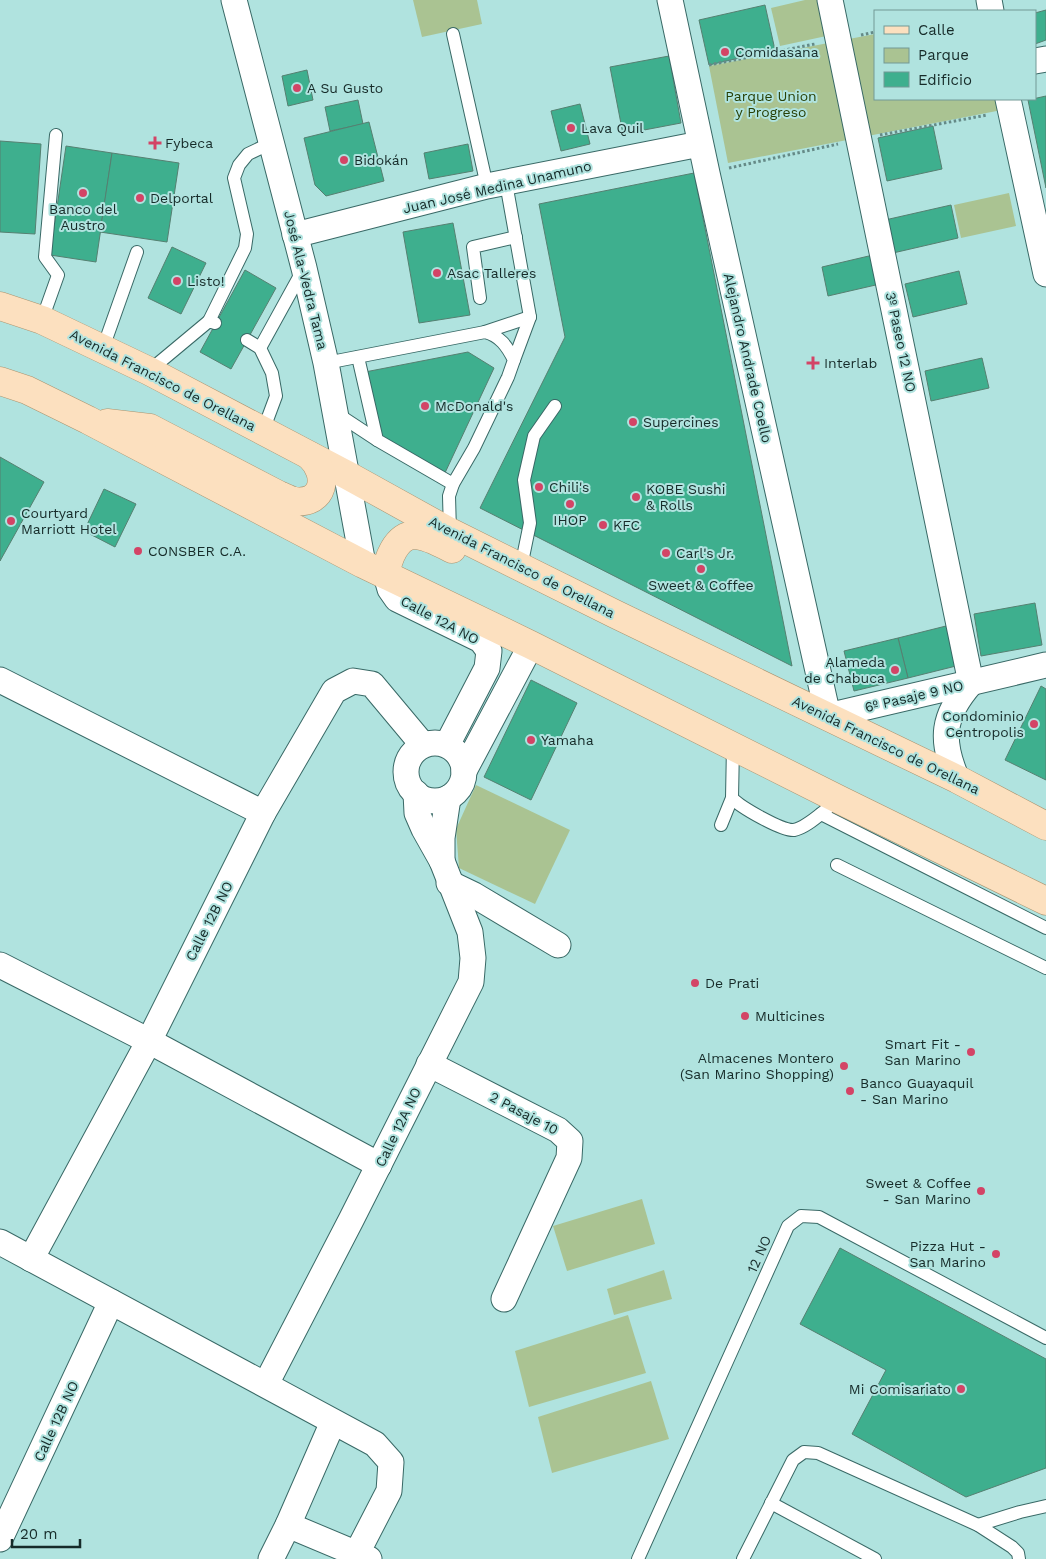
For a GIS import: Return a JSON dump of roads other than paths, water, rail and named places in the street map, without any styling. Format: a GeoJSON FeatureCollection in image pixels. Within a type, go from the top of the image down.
{"type":"FeatureCollection","features":[{"type":"Feature","properties":{"kind":"main road","name":"Avenida Francisco de Orellana"},"geometry":{"type":"LineString","coordinates":[[0,306],[42,320],[103,348],[347,474],[450,532],[957,779],[1046,826]]}},
{"type":"Feature","properties":{"kind":"main road"},"geometry":{"type":"LineString","coordinates":[[0,381],[27,390],[88,420],[374,569],[733,746],[830,807],[1046,901]]}},
{"type":"Feature","properties":{"kind":"main road"},"geometry":{"type":"LineString","coordinates":[[88,420],[150,428],[293,501],[312,497],[322,485],[321,470],[317,462],[310,456]]}},
{"type":"Feature","properties":{"kind":"main road"},"geometry":{"type":"LineString","coordinates":[[374,569],[389,557],[408,536],[422,536],[517,580],[559,602],[615,614]]}},
{"type":"Feature","properties":{"kind":"street","name":"José Ala-Vedra Tama"},"geometry":{"type":"LineString","coordinates":[[234,0],[304,268],[326,363],[347,474],[374,569]]}},
{"type":"Feature","properties":{"kind":"street","name":"Alejandro Andrade Coello"},"geometry":{"type":"LineString","coordinates":[[670,0],[700,144],[828,716]]}},
{"type":"Feature","properties":{"kind":"street","name":"3º Paseo 12 NO"},"geometry":{"type":"LineString","coordinates":[[830,0],[970,683]]}},
{"type":"Feature","properties":{"kind":"street"},"geometry":{"type":"LineString","coordinates":[[1009,104],[1046,274]]}},
{"type":"Feature","properties":{"kind":"street","name":"Juan José Medina Unamuno"},"geometry":{"type":"LineString","coordinates":[[295,235],[497,184],[700,144]]}},
{"type":"Feature","properties":{"kind":"street","name":"Calle 12A NO"},"geometry":{"type":"LineString","coordinates":[[374,569],[397,599],[481,640],[489,651],[487,668],[435,745]]}},
{"type":"Feature","properties":{"kind":"street"},"geometry":{"type":"LineString","coordinates":[[464,771],[459,756],[435,745],[416,750],[407,765],[408,780],[416,793],[428,800],[435,801],[448,798],[455,793],[460,786],[464,771],[531,645]]}},
{"type":"Feature","properties":{"kind":"street","name":"6º Pasaje 9 NO"},"geometry":{"type":"LineString","coordinates":[[828,716],[1046,665]]}},
{"type":"Feature","properties":{"kind":"street"},"geometry":{"type":"LineString","coordinates":[[0,680],[263,813]]}},
{"type":"Feature","properties":{"kind":"street","name":"Calle 12B NO"},"geometry":{"type":"LineString","coordinates":[[31,1259],[149,1042],[263,813],[334,691],[352,681],[372,684],[435,745]]}},
{"type":"Feature","properties":{"kind":"street","name":"6º Pasaje 9 NO"},"geometry":{"type":"LineString","coordinates":[[957,779],[949,760],[946,739],[949,718],[957,699],[970,683]]}},
{"type":"Feature","properties":{"kind":"street","name":"Calle 12A NO"},"geometry":{"type":"LineString","coordinates":[[266,1384],[471,982],[473,958],[470,932],[445,872],[417,813],[416,793]]}},
{"type":"Feature","properties":{"kind":"street","name":"Calle 12A NO"},"geometry":{"type":"LineString","coordinates":[[445,872],[442,838],[448,798]]}},
{"type":"Feature","properties":{"kind":"street"},"geometry":{"type":"LineString","coordinates":[[445,872],[474,895],[558,945]]}},
{"type":"Feature","properties":{"kind":"street"},"geometry":{"type":"LineString","coordinates":[[0,965],[379,1165]]}},
{"type":"Feature","properties":{"kind":"street","name":"2 Pasaje 10"},"geometry":{"type":"LineString","coordinates":[[429,1064],[558,1130],[570,1141],[570,1158],[504,1299]]}},
{"type":"Feature","properties":{"kind":"street"},"geometry":{"type":"LineString","coordinates":[[0,1242],[376,1444],[391,1462],[389,1491],[363,1556],[288,1525]]}},
{"type":"Feature","properties":{"kind":"street","name":"Calle 12B NO"},"geometry":{"type":"LineString","coordinates":[[0,1539],[111,1302]]}},
{"type":"Feature","properties":{"kind":"street"},"geometry":{"type":"LineString","coordinates":[[271,1559],[333,1422]]}},
{"type":"Feature","properties":{"kind":"lane"},"geometry":{"type":"LineString","coordinates":[[450,532],[450,496],[453,484],[478,439],[508,377],[530,316],[516,237],[497,184],[453,34]]}},
{"type":"Feature","properties":{"kind":"lane"},"geometry":{"type":"LineString","coordinates":[[42,320],[58,275],[44,257],[56,134]]}},
{"type":"Feature","properties":{"kind":"lane"},"geometry":{"type":"LineString","coordinates":[[149,371],[212,322],[245,248],[247,234],[234,178],[239,165],[248,154],[271,143]]}},
{"type":"Feature","properties":{"kind":"lane"},"geometry":{"type":"LineString","coordinates":[[480,298],[473,247],[516,237]]}},
{"type":"Feature","properties":{"kind":"lane"},"geometry":{"type":"LineString","coordinates":[[103,348],[137,252]]}},
{"type":"Feature","properties":{"kind":"lane"},"geometry":{"type":"LineString","coordinates":[[260,348],[304,268]]}},
{"type":"Feature","properties":{"kind":"lane"},"geometry":{"type":"LineString","coordinates":[[326,363],[484,332],[530,316]]}},
{"type":"Feature","properties":{"kind":"lane"},"geometry":{"type":"LineString","coordinates":[[484,332],[496,335],[508,348],[514,360]]}},
{"type":"Feature","properties":{"kind":"lane"},"geometry":{"type":"LineString","coordinates":[[247,340],[260,348],[272,373],[276,396],[263,431]]}},
{"type":"Feature","properties":{"kind":"lane"},"geometry":{"type":"LineString","coordinates":[[358,357],[377,440]]}},
{"type":"Feature","properties":{"kind":"lane"},"geometry":{"type":"LineString","coordinates":[[521,567],[530,523],[524,480],[534,436],[555,406]]}},
{"type":"Feature","properties":{"kind":"lane"},"geometry":{"type":"LineString","coordinates":[[335,412],[377,440],[453,484]]}},
{"type":"Feature","properties":{"kind":"lane"},"geometry":{"type":"LineString","coordinates":[[721,825],[732,798],[733,746]]}},
{"type":"Feature","properties":{"kind":"lane"},"geometry":{"type":"LineString","coordinates":[[732,798],[738,805],[785,829],[794,830],[830,807],[1046,928]]}},
{"type":"Feature","properties":{"kind":"lane"},"geometry":{"type":"LineString","coordinates":[[837,865],[1046,968]]}},
{"type":"Feature","properties":{"kind":"lane","name":"12 NO"},"geometry":{"type":"LineString","coordinates":[[638,1559],[788,1226],[800,1216],[818,1217],[1046,1338]]}},
{"type":"Feature","properties":{"kind":"lane"},"geometry":{"type":"LineString","coordinates":[[743,1559],[793,1460],[804,1452],[818,1454],[978,1525],[1012,1547],[1018,1553],[1019,1559]]}},
{"type":"Feature","properties":{"kind":"lane"},"geometry":{"type":"LineString","coordinates":[[770,1503],[875,1559]]}},
{"type":"Feature","properties":{"kind":"lane"},"geometry":{"type":"LineString","coordinates":[[978,1525],[1046,1506]]}},
{"type":"Feature","properties":{"kind":"place","name":"Comidasana"},"geometry":{"type":"Point","coordinates":[725,52]}},
{"type":"Feature","properties":{"kind":"place","name":"A Su Gusto"},"geometry":{"type":"Point","coordinates":[297,88]}},
{"type":"Feature","properties":{"kind":"place","name":"Lava Quil"},"geometry":{"type":"Point","coordinates":[571,128]}},
{"type":"Feature","properties":{"kind":"place","name":"Fybeca"},"geometry":{"type":"Point","coordinates":[155,143]}},
{"type":"Feature","properties":{"kind":"place","name":"Bidokán"},"geometry":{"type":"Point","coordinates":[344,160]}},
{"type":"Feature","properties":{"kind":"place","name":"Banco del Austro"},"geometry":{"type":"Point","coordinates":[83,193]}},
{"type":"Feature","properties":{"kind":"place","name":"Delportal"},"geometry":{"type":"Point","coordinates":[140,198]}},
{"type":"Feature","properties":{"kind":"place","name":"Asac Talleres"},"geometry":{"type":"Point","coordinates":[437,273]}},
{"type":"Feature","properties":{"kind":"place","name":"Listo!"},"geometry":{"type":"Point","coordinates":[177,281]}},
{"type":"Feature","properties":{"kind":"place","name":"Interlab"},"geometry":{"type":"Point","coordinates":[813,363]}},
{"type":"Feature","properties":{"kind":"place","name":"McDonald's"},"geometry":{"type":"Point","coordinates":[425,406]}},
{"type":"Feature","properties":{"kind":"place","name":"Supercines"},"geometry":{"type":"Point","coordinates":[633,422]}},
{"type":"Feature","properties":{"kind":"place","name":"Chili's"},"geometry":{"type":"Point","coordinates":[539,487]}},
{"type":"Feature","properties":{"kind":"place","name":"KOBE Sushi & Rolls"},"geometry":{"type":"Point","coordinates":[636,497]}},
{"type":"Feature","properties":{"kind":"place","name":"IHOP"},"geometry":{"type":"Point","coordinates":[570,504]}},
{"type":"Feature","properties":{"kind":"place","name":"Courtyard Marriott Hotel"},"geometry":{"type":"Point","coordinates":[11,521]}},
{"type":"Feature","properties":{"kind":"place","name":"KFC"},"geometry":{"type":"Point","coordinates":[603,525]}},
{"type":"Feature","properties":{"kind":"place","name":"CONSBER C.A."},"geometry":{"type":"Point","coordinates":[138,551]}},
{"type":"Feature","properties":{"kind":"place","name":"Carl's Jr."},"geometry":{"type":"Point","coordinates":[666,553]}},
{"type":"Feature","properties":{"kind":"place","name":"Sweet & Coffee"},"geometry":{"type":"Point","coordinates":[701,569]}},
{"type":"Feature","properties":{"kind":"place","name":"Alameda de Chabuca"},"geometry":{"type":"Point","coordinates":[895,670]}},
{"type":"Feature","properties":{"kind":"place","name":"Condominio Centropolis"},"geometry":{"type":"Point","coordinates":[1034,724]}},
{"type":"Feature","properties":{"kind":"place","name":"Yamaha"},"geometry":{"type":"Point","coordinates":[531,740]}},
{"type":"Feature","properties":{"kind":"place","name":"De Prati"},"geometry":{"type":"Point","coordinates":[695,983]}},
{"type":"Feature","properties":{"kind":"place","name":"Multicines"},"geometry":{"type":"Point","coordinates":[745,1016]}},
{"type":"Feature","properties":{"kind":"place","name":"Smart Fit - San Marino"},"geometry":{"type":"Point","coordinates":[971,1052]}},
{"type":"Feature","properties":{"kind":"place","name":"Almacenes Montero (San Marino Shopping)"},"geometry":{"type":"Point","coordinates":[844,1066]}},
{"type":"Feature","properties":{"kind":"place","name":"Banco Guayaquil - San Marino"},"geometry":{"type":"Point","coordinates":[850,1091]}},
{"type":"Feature","properties":{"kind":"place","name":"Sweet & Coffee - San Marino"},"geometry":{"type":"Point","coordinates":[981,1191]}},
{"type":"Feature","properties":{"kind":"place","name":"Pizza Hut - San Marino"},"geometry":{"type":"Point","coordinates":[996,1254]}},
{"type":"Feature","properties":{"kind":"place","name":"Mi Comisariato"},"geometry":{"type":"Point","coordinates":[961,1389]}},
{"type":"Feature","properties":{"kind":"park label","name":"Parque Union y Progreso"},"geometry":{"type":"Point","coordinates":[771,104]}}]}
